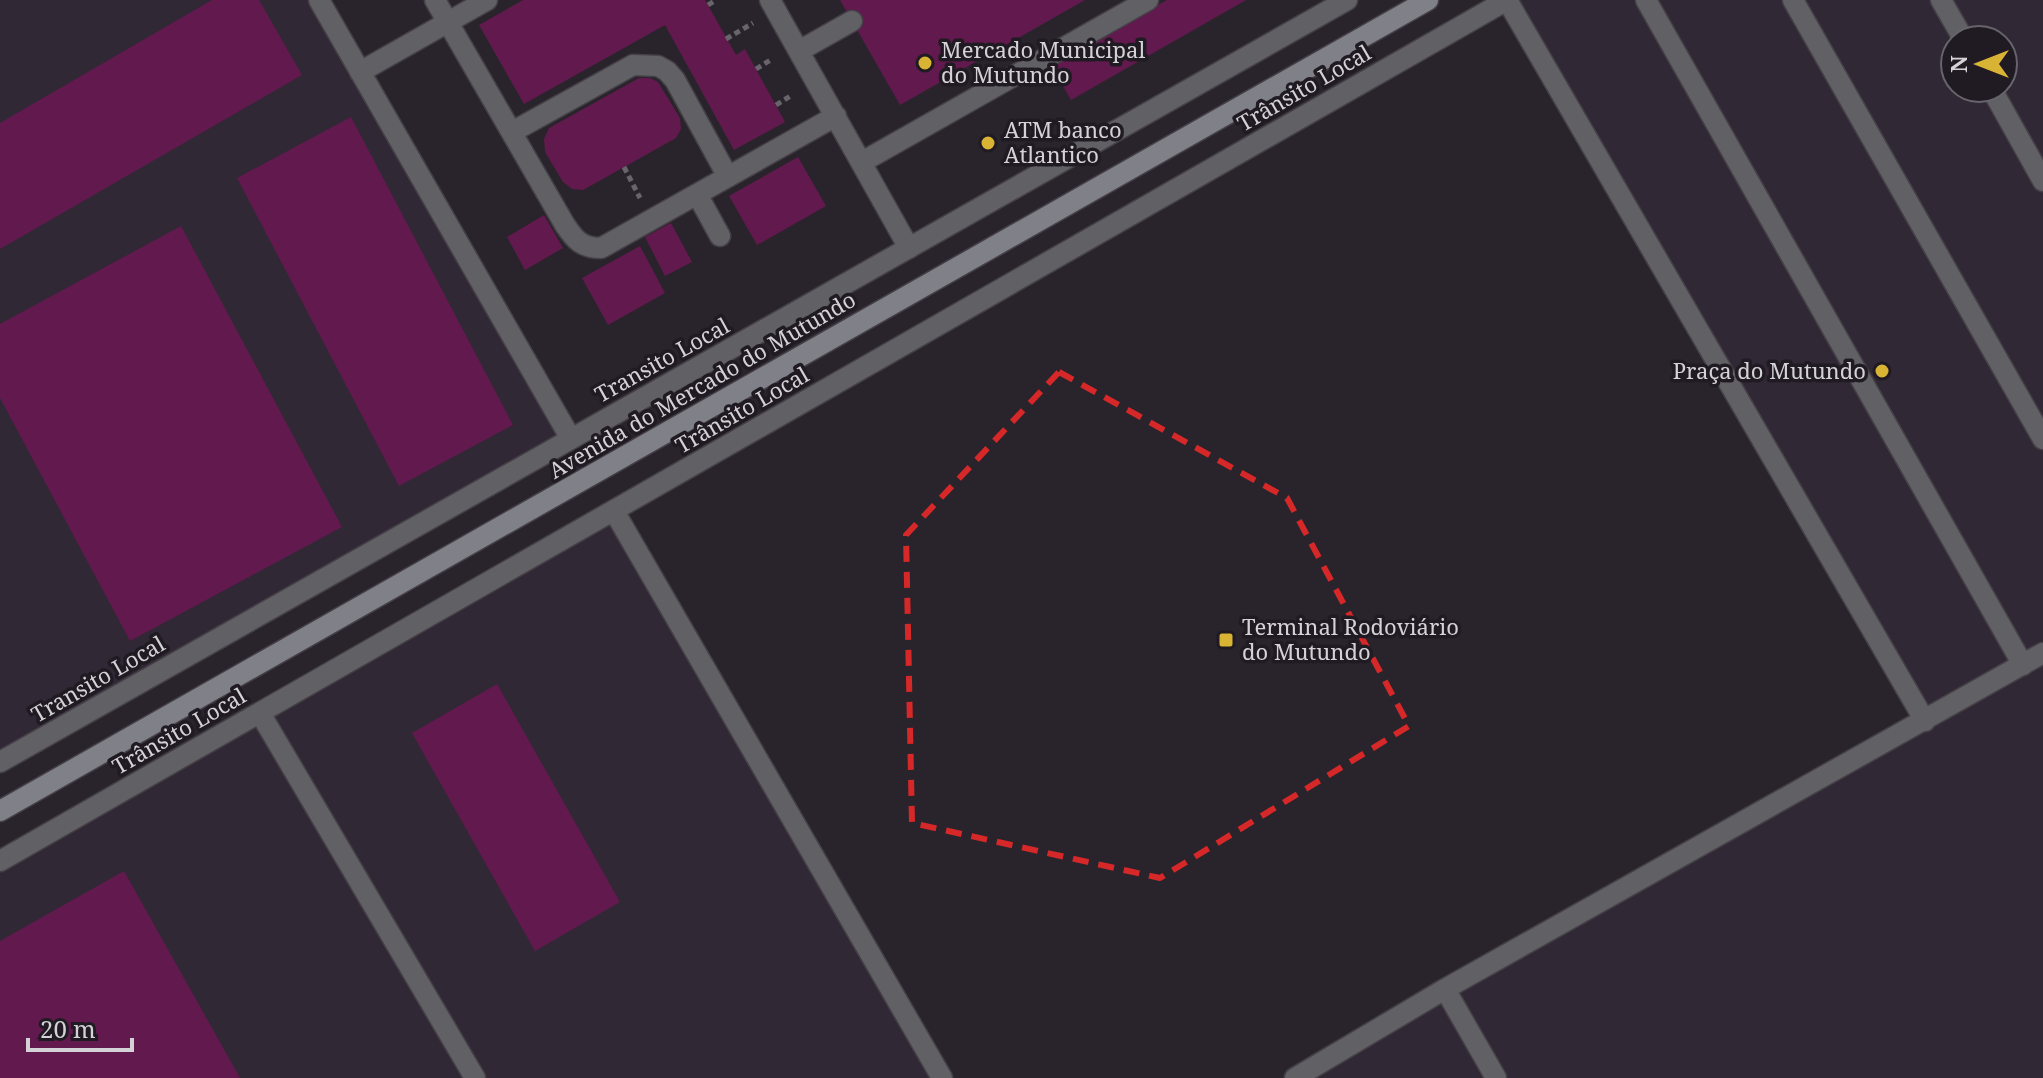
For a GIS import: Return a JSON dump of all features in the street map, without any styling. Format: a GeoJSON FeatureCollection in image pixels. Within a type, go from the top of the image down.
{"type":"FeatureCollection","features":[{"type":"Feature","properties":{"kind":"main road","name":"Avenida do Mercado do Mutundo"},"geometry":{"type":"LineString","coordinates":[[0,811],[1428,0]]}},
{"type":"Feature","properties":{"kind":"street"},"geometry":{"type":"LineString","coordinates":[[319,0],[571,439]]}},
{"type":"Feature","properties":{"kind":"street"},"geometry":{"type":"LineString","coordinates":[[435,0],[570,232],[577,242],[589,248],[601,248],[836,116]]}},
{"type":"Feature","properties":{"kind":"street"},"geometry":{"type":"LineString","coordinates":[[360,72],[487,0]]}},
{"type":"Feature","properties":{"kind":"street"},"geometry":{"type":"LineString","coordinates":[[770,0],[909,248]]}},
{"type":"Feature","properties":{"kind":"street"},"geometry":{"type":"LineString","coordinates":[[862,162],[1148,0]]}},
{"type":"Feature","properties":{"kind":"street","name":"Transito Local"},"geometry":{"type":"LineString","coordinates":[[0,762],[1347,0]]}},
{"type":"Feature","properties":{"kind":"street"},"geometry":{"type":"LineString","coordinates":[[1507,0],[1925,721]]}},
{"type":"Feature","properties":{"kind":"street","name":"Trânsito Local"},"geometry":{"type":"LineString","coordinates":[[0,861],[1507,0]]}},
{"type":"Feature","properties":{"kind":"street"},"geometry":{"type":"LineString","coordinates":[[1646,0],[2023,665]]}},
{"type":"Feature","properties":{"kind":"street"},"geometry":{"type":"LineString","coordinates":[[1793,0],[2043,439]]}},
{"type":"Feature","properties":{"kind":"street"},"geometry":{"type":"LineString","coordinates":[[1941,0],[1955,24]]}},
{"type":"Feature","properties":{"kind":"street"},"geometry":{"type":"LineString","coordinates":[[799,51],[852,21]]}},
{"type":"Feature","properties":{"kind":"street"},"geometry":{"type":"LineString","coordinates":[[512,132],[633,65],[658,66],[675,80],[728,177]]}},
{"type":"Feature","properties":{"kind":"street"},"geometry":{"type":"LineString","coordinates":[[2000,104],[2043,181]]}},
{"type":"Feature","properties":{"kind":"street"},"geometry":{"type":"LineString","coordinates":[[697,194],[720,236]]}},
{"type":"Feature","properties":{"kind":"street"},"geometry":{"type":"LineString","coordinates":[[614,511],[942,1078]]}},
{"type":"Feature","properties":{"kind":"street"},"geometry":{"type":"LineString","coordinates":[[1295,1078],[1445,989],[2043,653]]}},
{"type":"Feature","properties":{"kind":"street"},"geometry":{"type":"LineString","coordinates":[[260,713],[475,1078]]}},
{"type":"Feature","properties":{"kind":"street"},"geometry":{"type":"LineString","coordinates":[[1445,989],[1496,1078]]}},
{"type":"Feature","properties":{"kind":"path"},"geometry":{"type":"LineString","coordinates":[[708,5],[716,0]]}},
{"type":"Feature","properties":{"kind":"highlighted area"},"geometry":{"type":"Polygon","coordinates":[[[1059,372],[1287,498],[1409,726],[1160,878],[912,823],[906,535],[1059,372]]]}},
{"type":"Feature","properties":{"kind":"shaded area"},"geometry":{"type":"Polygon","coordinates":[[[0,0],[319,0],[571,439],[0,752],[0,0]]]}},
{"type":"Feature","properties":{"kind":"shaded area"},"geometry":{"type":"Polygon","coordinates":[[[1506,0],[2043,0],[2043,1078],[1295,1078],[1925,721],[1506,0]]]}},
{"type":"Feature","properties":{"kind":"shaded area"},"geometry":{"type":"Polygon","coordinates":[[[614,511],[942,1078],[0,1078],[0,861],[614,511]]]}},
{"type":"Feature","properties":{"kind":"building"},"geometry":{"type":"Polygon","coordinates":[[[212,0],[259,0],[302,75],[0,249],[0,123],[212,0]]]}},
{"type":"Feature","properties":{"kind":"building"},"geometry":{"type":"Polygon","coordinates":[[[523,0],[705,0],[736,55],[745,49],[785,122],[734,150],[665,25],[524,104],[479,25],[523,0]]]}},
{"type":"Feature","properties":{"kind":"building","name":"Mercado Municipal do Mutundo"},"geometry":{"type":"Polygon","coordinates":[[[840,0],[1085,0],[900,105],[840,0]]]}},
{"type":"Feature","properties":{"kind":"building"},"geometry":{"type":"Polygon","coordinates":[[[1167,0],[1246,0],[1071,100],[1050,63],[1167,0]]]}},
{"type":"Feature","properties":{"kind":"building"},"geometry":{"type":"Polygon","coordinates":[[[639,78],[658,82],[680,118],[681,129],[676,138],[583,190],[572,189],[563,182],[545,152],[544,139],[549,128],[639,78]]]}},
{"type":"Feature","properties":{"kind":"building"},"geometry":{"type":"Polygon","coordinates":[[[351,117],[513,425],[399,486],[237,178],[351,117]]]}},
{"type":"Feature","properties":{"kind":"building"},"geometry":{"type":"Polygon","coordinates":[[[798,157],[826,206],[757,245],[729,196],[798,157]]]}},
{"type":"Feature","properties":{"kind":"building"},"geometry":{"type":"Polygon","coordinates":[[[544,215],[563,248],[525,270],[507,237],[544,215]]]}},
{"type":"Feature","properties":{"kind":"building"},"geometry":{"type":"Polygon","coordinates":[[[671,223],[692,262],[665,276],[645,237],[671,223]]]}},
{"type":"Feature","properties":{"kind":"building"},"geometry":{"type":"Polygon","coordinates":[[[181,226],[342,527],[130,641],[0,398],[0,324],[181,226]]]}},
{"type":"Feature","properties":{"kind":"building"},"geometry":{"type":"Polygon","coordinates":[[[640,246],[665,293],[608,325],[582,278],[640,246]]]}},
{"type":"Feature","properties":{"kind":"building"},"geometry":{"type":"Polygon","coordinates":[[[497,684],[620,902],[535,951],[412,733],[497,684]]]}},
{"type":"Feature","properties":{"kind":"building"},"geometry":{"type":"Polygon","coordinates":[[[124,871],[240,1078],[0,1078],[0,941],[124,871]]]}},
{"type":"Feature","properties":{"kind":"place","name":"Mercado Municipal do Mutundo"},"geometry":{"type":"Point","coordinates":[925,63]}},
{"type":"Feature","properties":{"kind":"place","name":"ATM banco Atlantico"},"geometry":{"type":"Point","coordinates":[988,143]}},
{"type":"Feature","properties":{"kind":"place","name":"Praça do Mutundo"},"geometry":{"type":"Point","coordinates":[1882,371]}},
{"type":"Feature","properties":{"kind":"place","name":"Terminal Rodoviário do Mutundo"},"geometry":{"type":"Point","coordinates":[1226,640]}}]}
